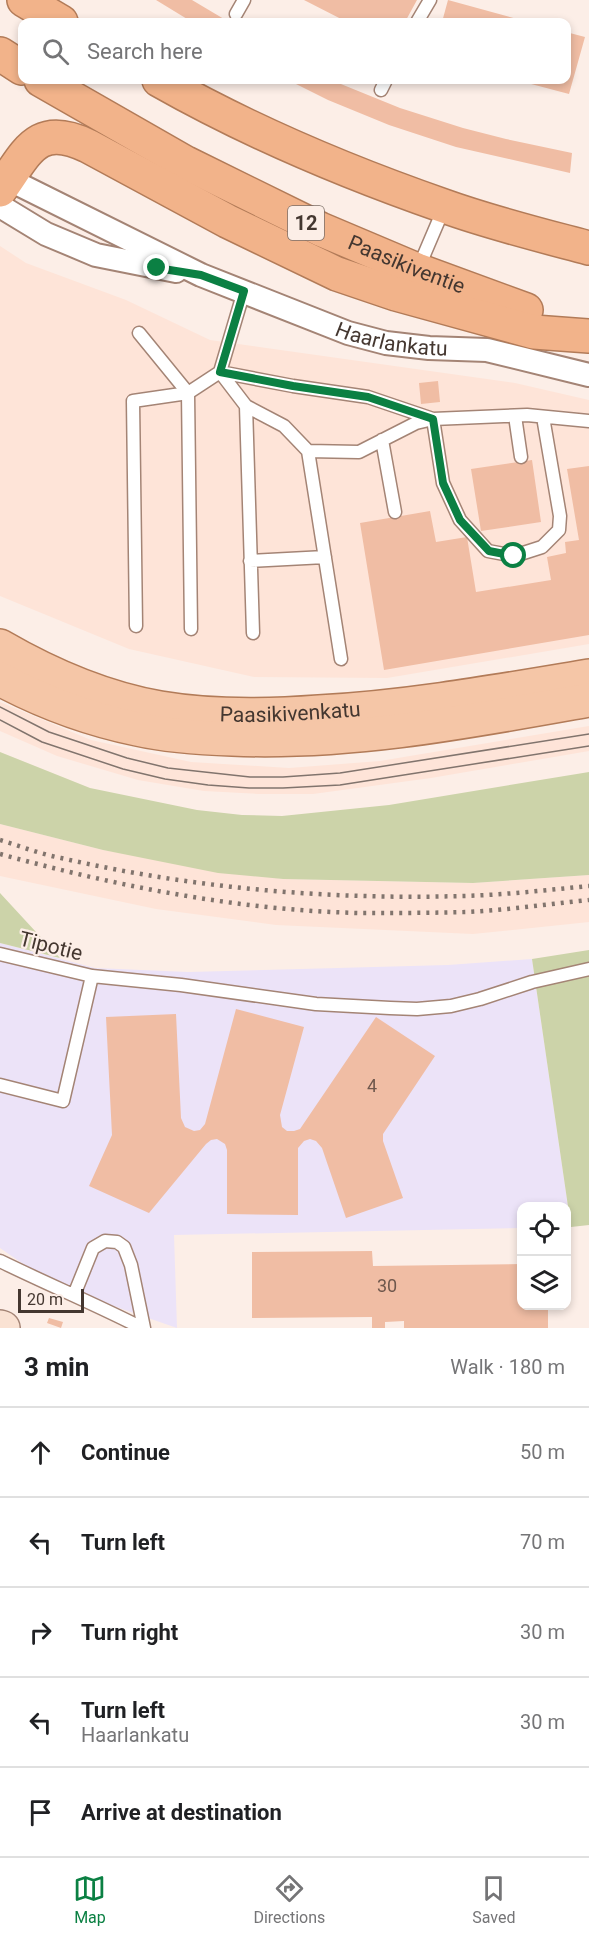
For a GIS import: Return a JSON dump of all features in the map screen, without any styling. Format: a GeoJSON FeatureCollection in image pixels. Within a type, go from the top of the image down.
{"type":"FeatureCollection","features":[{"type":"Feature","properties":{"kind":"highway"},"geometry":{"type":"LineString","coordinates":[[24,0],[54,18]]}},
{"type":"Feature","properties":{"kind":"highway"},"geometry":{"type":"LineString","coordinates":[[0,54],[18,65]]}},
{"type":"Feature","properties":{"kind":"highway","name":"Paasikiventie"},"geometry":{"type":"LineString","coordinates":[[48,84],[186,163],[320,230],[417,270],[534,313],[589,326]]}},
{"type":"Feature","properties":{"kind":"highway"},"geometry":{"type":"LineString","coordinates":[[167,84],[330,163],[445,207],[589,248]]}},
{"type":"Feature","properties":{"kind":"highway"},"geometry":{"type":"LineString","coordinates":[[2,187],[28,149],[47,138],[67,137],[227,221],[337,274],[396,294],[534,332],[589,336]]}},
{"type":"Feature","properties":{"kind":"main road","name":"Paasikivenkatu"},"geometry":{"type":"LineString","coordinates":[[0,646],[33,665],[96,691],[159,708],[226,715],[297,714],[418,704],[589,676]]}},
{"type":"Feature","properties":{"kind":"main road","name":"Paasikivenkatu"},"geometry":{"type":"LineString","coordinates":[[0,679],[49,703],[136,729],[196,738],[273,741],[352,737],[484,719],[589,700]]}},
{"type":"Feature","properties":{"kind":"street","name":"Haarlankatu"},"geometry":{"type":"LineString","coordinates":[[2,187],[46,234],[96,255],[201,275]]}},
{"type":"Feature","properties":{"kind":"street","name":"Haarlankatu"},"geometry":{"type":"LineString","coordinates":[[2,187],[201,275],[348,333],[386,343],[429,348],[487,350],[589,375]]}},
{"type":"Feature","properties":{"kind":"lane"},"geometry":{"type":"LineString","coordinates":[[236,14],[244,0]]}},
{"type":"Feature","properties":{"kind":"lane"},"geometry":{"type":"LineString","coordinates":[[419,18],[430,0]]}},
{"type":"Feature","properties":{"kind":"lane"},"geometry":{"type":"LineString","coordinates":[[417,270],[445,207]]}},
{"type":"Feature","properties":{"kind":"lane"},"geometry":{"type":"LineString","coordinates":[[136,626],[134,401],[188,393],[220,372],[244,291]]}},
{"type":"Feature","properties":{"kind":"lane"},"geometry":{"type":"LineString","coordinates":[[139,333],[188,393],[191,629]]}},
{"type":"Feature","properties":{"kind":"lane"},"geometry":{"type":"LineString","coordinates":[[220,372],[246,406],[285,426],[308,451],[341,659]]}},
{"type":"Feature","properties":{"kind":"lane"},"geometry":{"type":"LineString","coordinates":[[220,372],[368,397],[433,419]]}},
{"type":"Feature","properties":{"kind":"lane"},"geometry":{"type":"LineString","coordinates":[[246,406],[253,633]]}},
{"type":"Feature","properties":{"kind":"lane"},"geometry":{"type":"LineString","coordinates":[[308,451],[359,452],[416,423],[433,419],[515,416],[589,421]]}},
{"type":"Feature","properties":{"kind":"lane"},"geometry":{"type":"LineString","coordinates":[[515,416],[520,457]]}},
{"type":"Feature","properties":{"kind":"lane"},"geometry":{"type":"LineString","coordinates":[[433,419],[443,483],[460,520],[489,551],[514,556],[542,547],[559,530],[560,516],[543,417]]}},
{"type":"Feature","properties":{"kind":"lane"},"geometry":{"type":"LineString","coordinates":[[382,440],[395,512]]}},
{"type":"Feature","properties":{"kind":"lane"},"geometry":{"type":"LineString","coordinates":[[250,561],[325,557]]}},
{"type":"Feature","properties":{"kind":"lane","name":"Tipotie"},"geometry":{"type":"LineString","coordinates":[[0,954],[92,976],[181,985],[316,1004],[417,1009],[452,1006],[532,982],[589,969]]}},
{"type":"Feature","properties":{"kind":"lane"},"geometry":{"type":"LineString","coordinates":[[0,1085],[63,1101],[92,976]]}},
{"type":"Feature","properties":{"kind":"lane"},"geometry":{"type":"LineString","coordinates":[[74,1295],[93,1248],[105,1241],[117,1242],[124,1247],[131,1265],[143,1328]]}},
{"type":"Feature","properties":{"kind":"lane"},"geometry":{"type":"LineString","coordinates":[[0,1261],[143,1328]]}},
{"type":"Feature","properties":{"kind":"shaded area"},"geometry":{"type":"Polygon","coordinates":[[[0,246],[26,263],[126,300],[210,340],[515,383],[589,400],[589,644],[387,678],[254,677],[129,649],[0,596],[0,246]]]}},
{"type":"Feature","properties":{"kind":"shaded area"},"geometry":{"type":"Polygon","coordinates":[[[0,702],[91,740],[191,762],[289,768],[380,761],[589,726],[589,751],[431,778],[313,794],[204,791],[138,780],[57,756],[0,731],[0,702]]]}},
{"type":"Feature","properties":{"kind":"shaded area"},"geometry":{"type":"Polygon","coordinates":[[[0,824],[103,850],[283,879],[473,883],[589,875],[589,922],[473,934],[276,925],[156,909],[0,876],[0,824]]]}},
{"type":"Feature","properties":{"kind":"shaded area"},"geometry":{"type":"Polygon","coordinates":[[[0,943],[95,968],[188,972],[448,965],[532,959],[567,1202],[517,1202],[517,1228],[174,1235],[177,1328],[102,1302],[29,1268],[0,1248],[0,943]]]}},
{"type":"Feature","properties":{"kind":"green space"},"geometry":{"type":"Polygon","coordinates":[[[0,752],[90,788],[197,810],[242,815],[282,816],[389,805],[589,772],[589,875],[473,883],[283,879],[218,873],[103,850],[0,824],[0,752]]]}},
{"type":"Feature","properties":{"kind":"green space"},"geometry":{"type":"Polygon","coordinates":[[[0,893],[60,958],[0,943],[0,893]]]}},
{"type":"Feature","properties":{"kind":"green space"},"geometry":{"type":"Polygon","coordinates":[[[589,950],[589,1225],[571,1227],[571,1202],[567,1202],[532,959],[589,950]]]}},
{"type":"Feature","properties":{"kind":"building"},"geometry":{"type":"Polygon","coordinates":[[[156,0],[192,0],[222,18],[185,18],[156,0]]]}},
{"type":"Feature","properties":{"kind":"building"},"geometry":{"type":"Polygon","coordinates":[[[304,0],[417,0],[407,18],[339,18],[304,0]]]}},
{"type":"Feature","properties":{"kind":"building"},"geometry":{"type":"Polygon","coordinates":[[[448,0],[513,18],[443,18],[448,0]]]}},
{"type":"Feature","properties":{"kind":"building"},"geometry":{"type":"Polygon","coordinates":[[[571,33],[585,37],[569,94],[531,84],[571,84],[571,33]]]}},
{"type":"Feature","properties":{"kind":"building"},"geometry":{"type":"Polygon","coordinates":[[[296,84],[341,84],[400,108],[463,128],[572,153],[570,173],[456,147],[389,125],[296,84]]]}},
{"type":"Feature","properties":{"kind":"building"},"geometry":{"type":"Polygon","coordinates":[[[438,381],[440,402],[421,404],[419,383],[438,381]]]}},
{"type":"Feature","properties":{"kind":"building"},"geometry":{"type":"Polygon","coordinates":[[[532,460],[541,522],[481,531],[471,469],[532,460]]]}},
{"type":"Feature","properties":{"kind":"building"},"geometry":{"type":"Polygon","coordinates":[[[589,466],[589,635],[384,670],[360,523],[430,511],[436,542],[467,537],[476,592],[551,580],[547,557],[566,553],[565,542],[579,540],[567,469],[589,466]]]}},
{"type":"Feature","properties":{"kind":"building"},"geometry":{"type":"Polygon","coordinates":[[[236,1009],[304,1027],[280,1115],[282,1127],[287,1131],[300,1129],[376,1017],[435,1056],[383,1134],[383,1141],[403,1198],[346,1218],[322,1148],[316,1141],[310,1139],[304,1141],[298,1148],[298,1215],[227,1214],[227,1150],[225,1144],[217,1139],[206,1144],[149,1213],[89,1186],[112,1135],[106,1017],[176,1014],[181,1118],[185,1127],[194,1131],[200,1130],[205,1124],[236,1009]]]}},
{"type":"Feature","properties":{"kind":"building"},"geometry":{"type":"Polygon","coordinates":[[[372,1251],[373,1266],[517,1264],[517,1310],[548,1310],[548,1328],[404,1328],[404,1321],[385,1322],[385,1328],[372,1328],[372,1317],[252,1318],[252,1252],[372,1251]]]}},
{"type":"Feature","properties":{"kind":"building"},"geometry":{"type":"Polygon","coordinates":[[[49,1318],[63,1322],[61,1328],[47,1323],[49,1318]]]}},
{"type":"Feature","properties":{"kind":"tram line"},"geometry":{"type":"LineString","coordinates":[[0,707],[49,732],[127,758],[168,768],[250,777],[340,773],[589,734]]}},
{"type":"Feature","properties":{"kind":"tram line"},"geometry":{"type":"LineString","coordinates":[[0,720],[42,742],[123,769],[165,779],[249,788],[340,785],[589,746]]}},
{"type":"Feature","properties":{"kind":"railway"},"geometry":{"type":"LineString","coordinates":[[0,840],[45,854],[160,877],[311,894],[462,896],[589,886]]}},
{"type":"Feature","properties":{"kind":"railway"},"geometry":{"type":"LineString","coordinates":[[0,854],[132,886],[222,901],[313,911],[467,912],[589,900]]}},
{"type":"Feature","properties":{"kind":"route"},"geometry":{"type":"LineString","coordinates":[[157,268],[201,275],[244,291],[220,372],[368,397],[433,419],[443,483],[460,520],[489,551],[514,556]]}}]}
